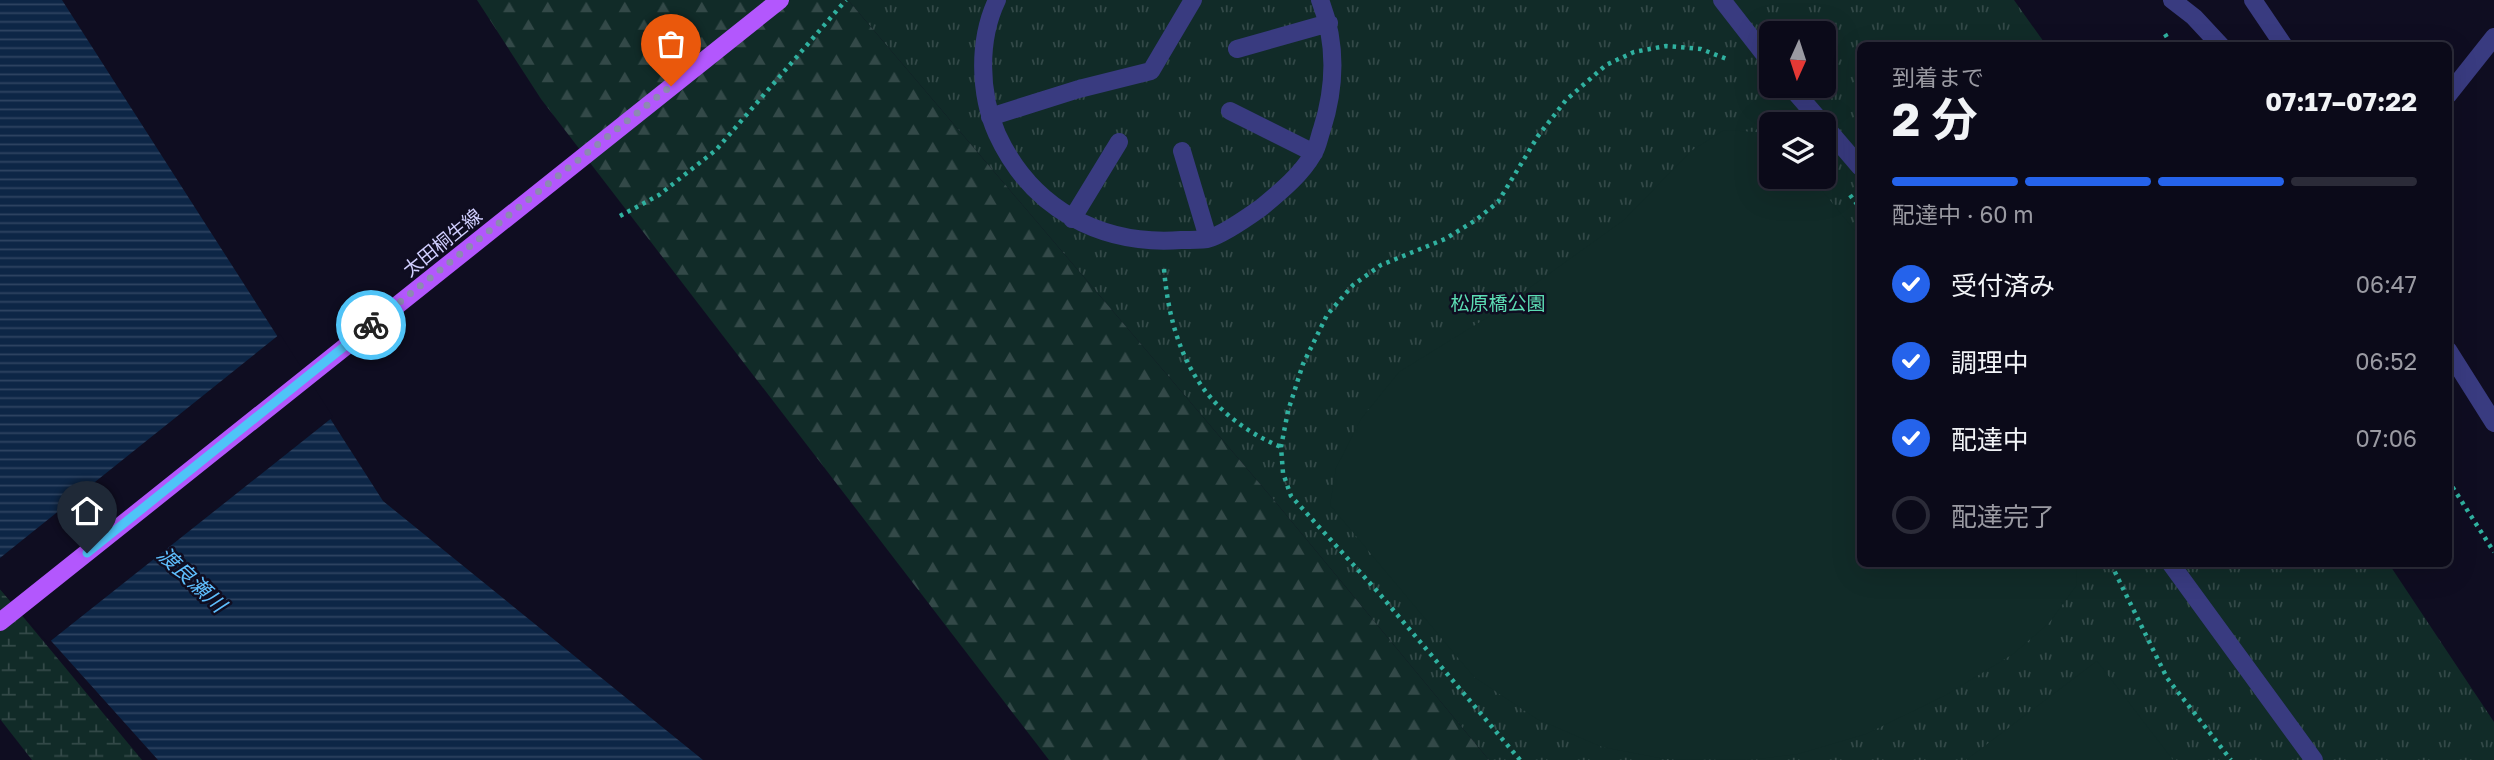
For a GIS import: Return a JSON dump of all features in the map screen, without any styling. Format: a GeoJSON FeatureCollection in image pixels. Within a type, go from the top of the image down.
{"type":"FeatureCollection","features":[{"type":"Feature","properties":{"kind":"main road","name":"太田桐生線"},"geometry":{"type":"LineString","coordinates":[[0,622],[779,0]]}},
{"type":"Feature","properties":{"kind":"street"},"geometry":{"type":"LineString","coordinates":[[997,0],[990,14],[982,65],[990,117],[1008,157],[1036,192],[1072,219],[1116,236],[1162,242],[1208,238],[1249,216],[1284,189],[1314,153],[1330,104],[1335,63],[1329,23],[1320,0]]}},
{"type":"Feature","properties":{"kind":"street"},"geometry":{"type":"LineString","coordinates":[[990,117],[1082,89],[1079,89],[1151,71],[1193,0]]}},
{"type":"Feature","properties":{"kind":"street"},"geometry":{"type":"LineString","coordinates":[[1722,0],[1759,48]]}},
{"type":"Feature","properties":{"kind":"street"},"geometry":{"type":"LineString","coordinates":[[2172,0],[2194,17],[2217,42]]}},
{"type":"Feature","properties":{"kind":"street"},"geometry":{"type":"LineString","coordinates":[[2253,0],[2281,42]]}},
{"type":"Feature","properties":{"kind":"street"},"geometry":{"type":"LineString","coordinates":[[1237,49],[1329,23]]}},
{"type":"Feature","properties":{"kind":"street"},"geometry":{"type":"LineString","coordinates":[[2452,90],[2494,37]]}},
{"type":"Feature","properties":{"kind":"street"},"geometry":{"type":"LineString","coordinates":[[1800,98],[1812,112]]}},
{"type":"Feature","properties":{"kind":"street"},"geometry":{"type":"LineString","coordinates":[[1230,111],[1314,153]]}},
{"type":"Feature","properties":{"kind":"street"},"geometry":{"type":"LineString","coordinates":[[1836,140],[1857,164]]}},
{"type":"Feature","properties":{"kind":"street"},"geometry":{"type":"LineString","coordinates":[[1072,219],[1119,142]]}},
{"type":"Feature","properties":{"kind":"street"},"geometry":{"type":"LineString","coordinates":[[1182,151],[1208,238]]}},
{"type":"Feature","properties":{"kind":"street"},"geometry":{"type":"LineString","coordinates":[[2452,356],[2494,423]]}},
{"type":"Feature","properties":{"kind":"street"},"geometry":{"type":"LineString","coordinates":[[2173,567],[2314,760]]}},
{"type":"Feature","properties":{"kind":"path"},"geometry":{"type":"LineString","coordinates":[[620,216],[659,195],[716,149],[846,0]]}},
{"type":"Feature","properties":{"kind":"path"},"geometry":{"type":"LineString","coordinates":[[1520,760],[1378,592],[1291,496],[1283,473],[1281,447],[1288,411],[1303,364],[1327,315],[1353,285],[1381,265],[1445,239],[1476,220],[1498,201],[1538,136],[1566,100],[1606,65],[1634,52],[1666,46],[1701,49],[1734,63]]}},
{"type":"Feature","properties":{"kind":"path"},"geometry":{"type":"LineString","coordinates":[[1162,242],[1168,308],[1191,369],[1213,402],[1257,437],[1281,447]]}},
{"type":"Feature","properties":{"kind":"path"},"geometry":{"type":"LineString","coordinates":[[2452,486],[2494,552]]}},
{"type":"Feature","properties":{"kind":"path"},"geometry":{"type":"LineString","coordinates":[[2112,567],[2167,678],[2231,760]]}},
{"type":"Feature","properties":{"kind":"green space"},"geometry":{"type":"Polygon","coordinates":[[[477,0],[848,0],[1278,505],[1489,760],[1049,760],[541,99],[477,0]]]}},
{"type":"Feature","properties":{"kind":"green space","name":"松原橋公園"},"geometry":{"type":"Polygon","coordinates":[[[848,0],[2014,0],[2044,42],[1857,42],[1857,567],[2391,567],[2494,722],[2494,760],[1489,760],[1278,505],[848,0]]]}},
{"type":"Feature","properties":{"kind":"green space"},"geometry":{"type":"Polygon","coordinates":[[[1724,130],[1759,132],[1759,189],[1821,189],[1857,233],[1857,567],[2077,567],[2076,586],[2049,623],[2013,654],[1946,695],[1866,734],[1798,754],[1750,760],[1665,759],[1602,747],[1537,719],[1474,677],[1330,505],[1336,468],[1361,419],[1399,372],[1493,314],[1624,220],[1691,151],[1724,130]]]}},
{"type":"Feature","properties":{"kind":"green space"},"geometry":{"type":"Polygon","coordinates":[[[0,589],[142,760],[32,760],[0,719],[0,589]]]}},
{"type":"Feature","properties":{"kind":"green space"},"geometry":{"type":"Polygon","coordinates":[[[2097,661],[2173,760],[1966,760],[2097,661]]]}},
{"type":"Feature","properties":{"kind":"water","name":"渡良瀬川"},"geometry":{"type":"Polygon","coordinates":[[[0,0],[62,0],[383,501],[703,760],[158,760],[0,584],[0,0]]]}},
{"type":"Feature","properties":{"kind":"pier"},"geometry":{"type":"Polygon","coordinates":[[[280,334],[333,417],[48,643],[0,589],[0,558],[280,334]]]}},
{"type":"Feature","properties":{"kind":"way so far"},"geometry":{"type":"LineString","coordinates":[[371,325],[671,86]]}},
{"type":"Feature","properties":{"kind":"route"},"geometry":{"type":"LineString","coordinates":[[87,553],[371,325]]}}]}
